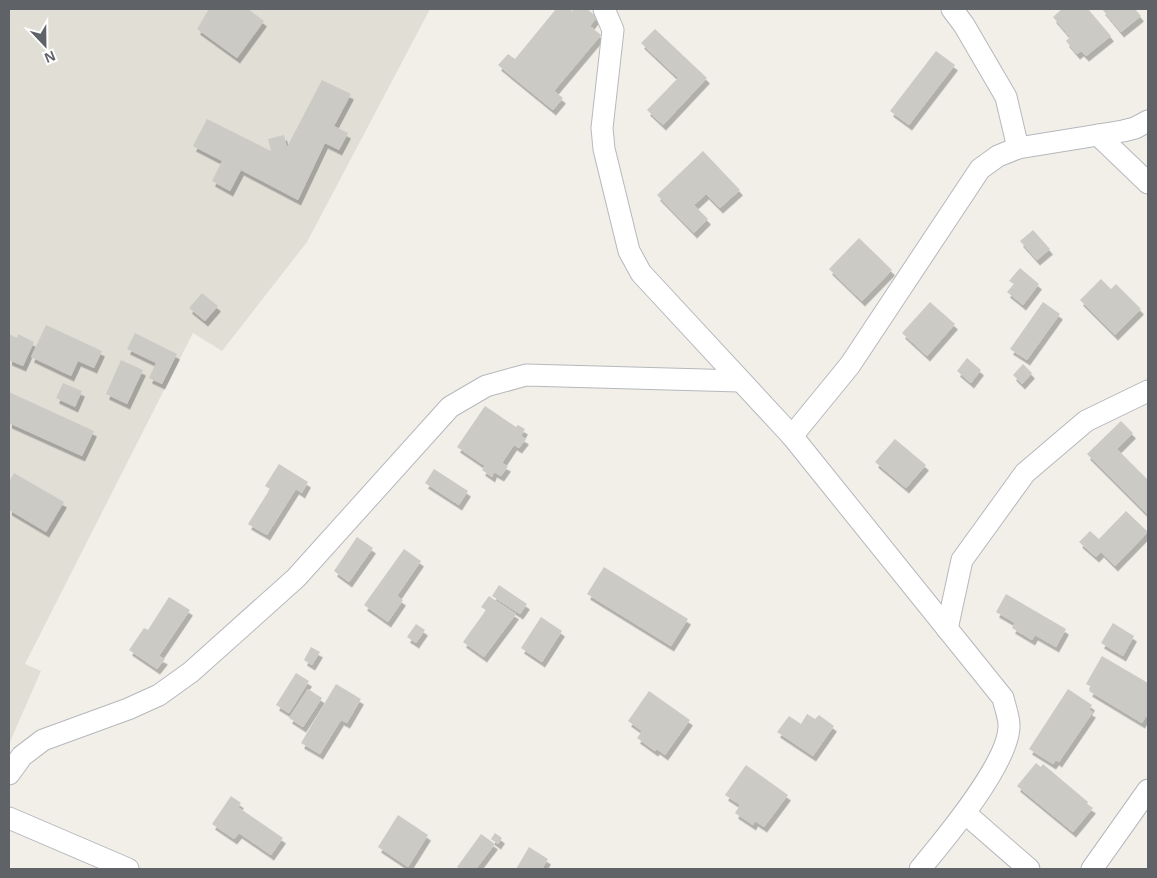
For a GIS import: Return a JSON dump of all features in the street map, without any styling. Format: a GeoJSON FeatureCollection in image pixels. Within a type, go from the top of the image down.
{"type":"FeatureCollection","features":[{"type":"Feature","properties":{"kind":"street"},"geometry":{"type":"LineString","coordinates":[[604,9],[613,30],[602,128],[604,149],[629,251],[641,273],[659,295],[792,436],[1003,698],[1009,725],[1005,746],[966,814],[920,869]]}},
{"type":"Feature","properties":{"kind":"street"},"geometry":{"type":"LineString","coordinates":[[952,9],[1006,97],[1018,148]]}},
{"type":"Feature","properties":{"kind":"street"},"geometry":{"type":"LineString","coordinates":[[792,436],[850,365],[980,169],[998,156],[1018,148],[1135,128],[1148,121]]}},
{"type":"Feature","properties":{"kind":"street"},"geometry":{"type":"LineString","coordinates":[[1098,135],[1148,183]]}},
{"type":"Feature","properties":{"kind":"street"},"geometry":{"type":"LineString","coordinates":[[9,774],[22,756],[43,740],[135,706],[159,695],[191,672],[296,578],[450,408],[486,386],[526,375],[740,381]]}},
{"type":"Feature","properties":{"kind":"street"},"geometry":{"type":"LineString","coordinates":[[947,629],[962,560],[1025,473],[1086,420],[1148,391]]}},
{"type":"Feature","properties":{"kind":"street"},"geometry":{"type":"LineString","coordinates":[[1092,869],[1145,801]]}},
{"type":"Feature","properties":{"kind":"street"},"geometry":{"type":"LineString","coordinates":[[966,814],[1029,869]]}},
{"type":"Feature","properties":{"kind":"street"},"geometry":{"type":"LineString","coordinates":[[9,818],[128,869]]}},
{"type":"Feature","properties":{"kind":"shaded area"},"geometry":{"type":"Polygon","coordinates":[[[9,9],[430,9],[307,242],[222,351],[193,333],[25,664],[41,671],[9,744],[9,9]]]}},
{"type":"Feature","properties":{"kind":"building"},"geometry":{"type":"Polygon","coordinates":[[[209,9],[248,9],[264,21],[237,58],[197,29],[209,9]]]}},
{"type":"Feature","properties":{"kind":"building"},"geometry":{"type":"Polygon","coordinates":[[[556,9],[569,9],[572,11],[574,9],[587,9],[597,17],[590,26],[601,35],[554,91],[563,98],[553,110],[498,65],[508,54],[515,59],[556,9]]]}},
{"type":"Feature","properties":{"kind":"building"},"geometry":{"type":"Polygon","coordinates":[[[1062,9],[1088,9],[1111,36],[1086,56],[1081,51],[1077,54],[1066,41],[1070,37],[1053,17],[1062,9]]]}},
{"type":"Feature","properties":{"kind":"building"},"geometry":{"type":"Polygon","coordinates":[[[1102,9],[1135,9],[1141,16],[1121,32],[1102,9]]]}},
{"type":"Feature","properties":{"kind":"building"},"geometry":{"type":"Polygon","coordinates":[[[655,29],[707,78],[663,125],[647,110],[678,78],[641,43],[655,29]]]}},
{"type":"Feature","properties":{"kind":"building"},"geometry":{"type":"Polygon","coordinates":[[[936,51],[955,65],[909,125],[890,111],[936,51]]]}},
{"type":"Feature","properties":{"kind":"building"},"geometry":{"type":"Polygon","coordinates":[[[322,80],[351,94],[334,126],[348,133],[339,150],[325,143],[298,200],[241,170],[230,191],[212,181],[222,161],[193,146],[207,119],[271,151],[268,139],[284,135],[287,147],[322,80]]]}},
{"type":"Feature","properties":{"kind":"building"},"geometry":{"type":"Polygon","coordinates":[[[703,151],[740,190],[720,208],[706,194],[694,205],[708,219],[694,233],[657,195],[703,151]]]}},
{"type":"Feature","properties":{"kind":"building"},"geometry":{"type":"Polygon","coordinates":[[[1033,230],[1050,249],[1037,260],[1020,241],[1033,230]]]}},
{"type":"Feature","properties":{"kind":"building"},"geometry":{"type":"Polygon","coordinates":[[[859,238],[892,270],[862,301],[829,269],[859,238]]]}},
{"type":"Feature","properties":{"kind":"building"},"geometry":{"type":"Polygon","coordinates":[[[1020,268],[1039,284],[1023,305],[1007,292],[1014,284],[1009,281],[1020,268]]]}},
{"type":"Feature","properties":{"kind":"building"},"geometry":{"type":"Polygon","coordinates":[[[1101,279],[1111,289],[1116,284],[1141,309],[1115,335],[1080,300],[1101,279]]]}},
{"type":"Feature","properties":{"kind":"building"},"geometry":{"type":"Polygon","coordinates":[[[202,293],[218,306],[205,321],[189,308],[202,293]]]}},
{"type":"Feature","properties":{"kind":"building"},"geometry":{"type":"Polygon","coordinates":[[[930,302],[955,324],[927,356],[902,333],[930,302]]]}},
{"type":"Feature","properties":{"kind":"building"},"geometry":{"type":"Polygon","coordinates":[[[1043,302],[1060,314],[1027,360],[1010,349],[1043,302]]]}},
{"type":"Feature","properties":{"kind":"building"},"geometry":{"type":"Polygon","coordinates":[[[46,325],[102,351],[94,368],[78,361],[71,376],[31,357],[46,325]]]}},
{"type":"Feature","properties":{"kind":"building"},"geometry":{"type":"Polygon","coordinates":[[[135,333],[177,354],[162,384],[149,378],[156,363],[127,349],[135,333]]]}},
{"type":"Feature","properties":{"kind":"building"},"geometry":{"type":"Polygon","coordinates":[[[9,334],[17,338],[18,334],[34,342],[23,366],[9,360],[9,334]]]}},
{"type":"Feature","properties":{"kind":"building"},"geometry":{"type":"Polygon","coordinates":[[[967,358],[981,370],[971,383],[957,371],[967,358]]]}},
{"type":"Feature","properties":{"kind":"building"},"geometry":{"type":"Polygon","coordinates":[[[121,360],[143,370],[127,404],[106,394],[121,360]]]}},
{"type":"Feature","properties":{"kind":"building"},"geometry":{"type":"Polygon","coordinates":[[[1023,364],[1032,373],[1022,384],[1013,375],[1023,364]]]}},
{"type":"Feature","properties":{"kind":"building"},"geometry":{"type":"Polygon","coordinates":[[[63,383],[82,391],[75,407],[56,398],[63,383]]]}},
{"type":"Feature","properties":{"kind":"building"},"geometry":{"type":"Polygon","coordinates":[[[9,392],[94,431],[82,456],[9,423],[9,392]]]}},
{"type":"Feature","properties":{"kind":"building"},"geometry":{"type":"Polygon","coordinates":[[[485,406],[516,427],[518,425],[525,429],[521,436],[526,439],[519,448],[514,445],[502,463],[508,466],[501,476],[494,472],[492,477],[482,470],[485,466],[457,447],[485,406]]]}},
{"type":"Feature","properties":{"kind":"building"},"geometry":{"type":"Polygon","coordinates":[[[1121,421],[1133,433],[1117,449],[1148,480],[1148,515],[1087,454],[1121,421]]]}},
{"type":"Feature","properties":{"kind":"building"},"geometry":{"type":"Polygon","coordinates":[[[895,439],[926,465],[906,488],[875,462],[895,439]]]}},
{"type":"Feature","properties":{"kind":"building"},"geometry":{"type":"Polygon","coordinates":[[[279,464],[308,482],[302,493],[296,489],[267,535],[248,524],[270,489],[265,486],[279,464]]]}},
{"type":"Feature","properties":{"kind":"building"},"geometry":{"type":"Polygon","coordinates":[[[434,469],[468,491],[459,505],[425,483],[434,469]]]}},
{"type":"Feature","properties":{"kind":"building"},"geometry":{"type":"Polygon","coordinates":[[[14,473],[64,502],[46,532],[9,510],[9,482],[14,473]]]}},
{"type":"Feature","properties":{"kind":"building"},"geometry":{"type":"Polygon","coordinates":[[[1126,511],[1148,532],[1115,566],[1101,552],[1096,557],[1079,542],[1090,531],[1099,539],[1126,511]]]}},
{"type":"Feature","properties":{"kind":"building"},"geometry":{"type":"Polygon","coordinates":[[[357,537],[373,548],[349,582],[334,571],[357,537]]]}},
{"type":"Feature","properties":{"kind":"building"},"geometry":{"type":"Polygon","coordinates":[[[404,549],[421,561],[397,596],[403,600],[388,622],[364,605],[404,549]]]}},
{"type":"Feature","properties":{"kind":"building"},"geometry":{"type":"Polygon","coordinates":[[[604,567],[688,619],[671,646],[587,594],[604,567]]]}},
{"type":"Feature","properties":{"kind":"building"},"geometry":{"type":"Polygon","coordinates":[[[499,585],[527,604],[520,614],[492,596],[499,585]]]}},
{"type":"Feature","properties":{"kind":"building"},"geometry":{"type":"Polygon","coordinates":[[[1006,594],[1066,629],[1056,647],[1035,635],[1032,640],[1012,628],[1015,623],[996,612],[1006,594]]]}},
{"type":"Feature","properties":{"kind":"building"},"geometry":{"type":"Polygon","coordinates":[[[489,596],[516,614],[484,657],[463,642],[486,610],[481,607],[489,596]]]}},
{"type":"Feature","properties":{"kind":"building"},"geometry":{"type":"Polygon","coordinates":[[[169,597],[190,610],[159,656],[165,659],[157,669],[129,650],[144,628],[148,630],[169,597]]]}},
{"type":"Feature","properties":{"kind":"building"},"geometry":{"type":"Polygon","coordinates":[[[541,617],[562,631],[542,662],[521,648],[541,617]]]}},
{"type":"Feature","properties":{"kind":"building"},"geometry":{"type":"Polygon","coordinates":[[[1113,623],[1134,636],[1123,656],[1101,643],[1113,623]]]}},
{"type":"Feature","properties":{"kind":"building"},"geometry":{"type":"Polygon","coordinates":[[[416,624],[425,630],[416,643],[407,637],[416,624]]]}},
{"type":"Feature","properties":{"kind":"building"},"geometry":{"type":"Polygon","coordinates":[[[311,647],[320,652],[312,665],[304,660],[311,647]]]}},
{"type":"Feature","properties":{"kind":"building"},"geometry":{"type":"Polygon","coordinates":[[[1102,656],[1148,683],[1148,717],[1146,716],[1142,723],[1089,691],[1092,687],[1086,684],[1102,656]]]}},
{"type":"Feature","properties":{"kind":"building"},"geometry":{"type":"Polygon","coordinates":[[[296,673],[309,681],[289,713],[276,705],[296,673]]]}},
{"type":"Feature","properties":{"kind":"building"},"geometry":{"type":"Polygon","coordinates":[[[336,684],[361,699],[347,723],[341,720],[320,754],[301,743],[336,684]]]}},
{"type":"Feature","properties":{"kind":"building"},"geometry":{"type":"Polygon","coordinates":[[[308,689],[322,698],[303,727],[289,718],[308,689]]]}},
{"type":"Feature","properties":{"kind":"building"},"geometry":{"type":"Polygon","coordinates":[[[1068,689],[1092,705],[1089,710],[1093,712],[1059,762],[1056,760],[1053,764],[1029,749],[1068,689]]]}},
{"type":"Feature","properties":{"kind":"building"},"geometry":{"type":"Polygon","coordinates":[[[649,691],[690,720],[665,755],[657,749],[655,751],[637,738],[642,731],[628,721],[649,691]]]}},
{"type":"Feature","properties":{"kind":"building"},"geometry":{"type":"Polygon","coordinates":[[[807,714],[815,719],[819,715],[834,726],[813,756],[777,732],[789,716],[801,724],[807,714]]]}},
{"type":"Feature","properties":{"kind":"building"},"geometry":{"type":"Polygon","coordinates":[[[1036,763],[1041,767],[1043,764],[1093,808],[1073,832],[1017,786],[1036,763]]]}},
{"type":"Feature","properties":{"kind":"building"},"geometry":{"type":"Polygon","coordinates":[[[746,765],[788,795],[764,827],[755,821],[753,825],[735,813],[740,805],[725,795],[746,765]]]}},
{"type":"Feature","properties":{"kind":"building"},"geometry":{"type":"Polygon","coordinates":[[[231,796],[241,803],[238,807],[283,838],[271,855],[239,833],[234,839],[212,824],[231,796]]]}},
{"type":"Feature","properties":{"kind":"building"},"geometry":{"type":"Polygon","coordinates":[[[398,815],[428,835],[408,867],[378,847],[398,815]]]}},
{"type":"Feature","properties":{"kind":"building"},"geometry":{"type":"Polygon","coordinates":[[[495,833],[502,838],[498,844],[491,839],[495,833]]]}},
{"type":"Feature","properties":{"kind":"building"},"geometry":{"type":"Polygon","coordinates":[[[481,834],[495,844],[476,869],[460,869],[457,867],[481,834]]]}},
{"type":"Feature","properties":{"kind":"building"},"geometry":{"type":"Polygon","coordinates":[[[529,847],[548,859],[542,869],[516,869],[529,847]]]}}]}
